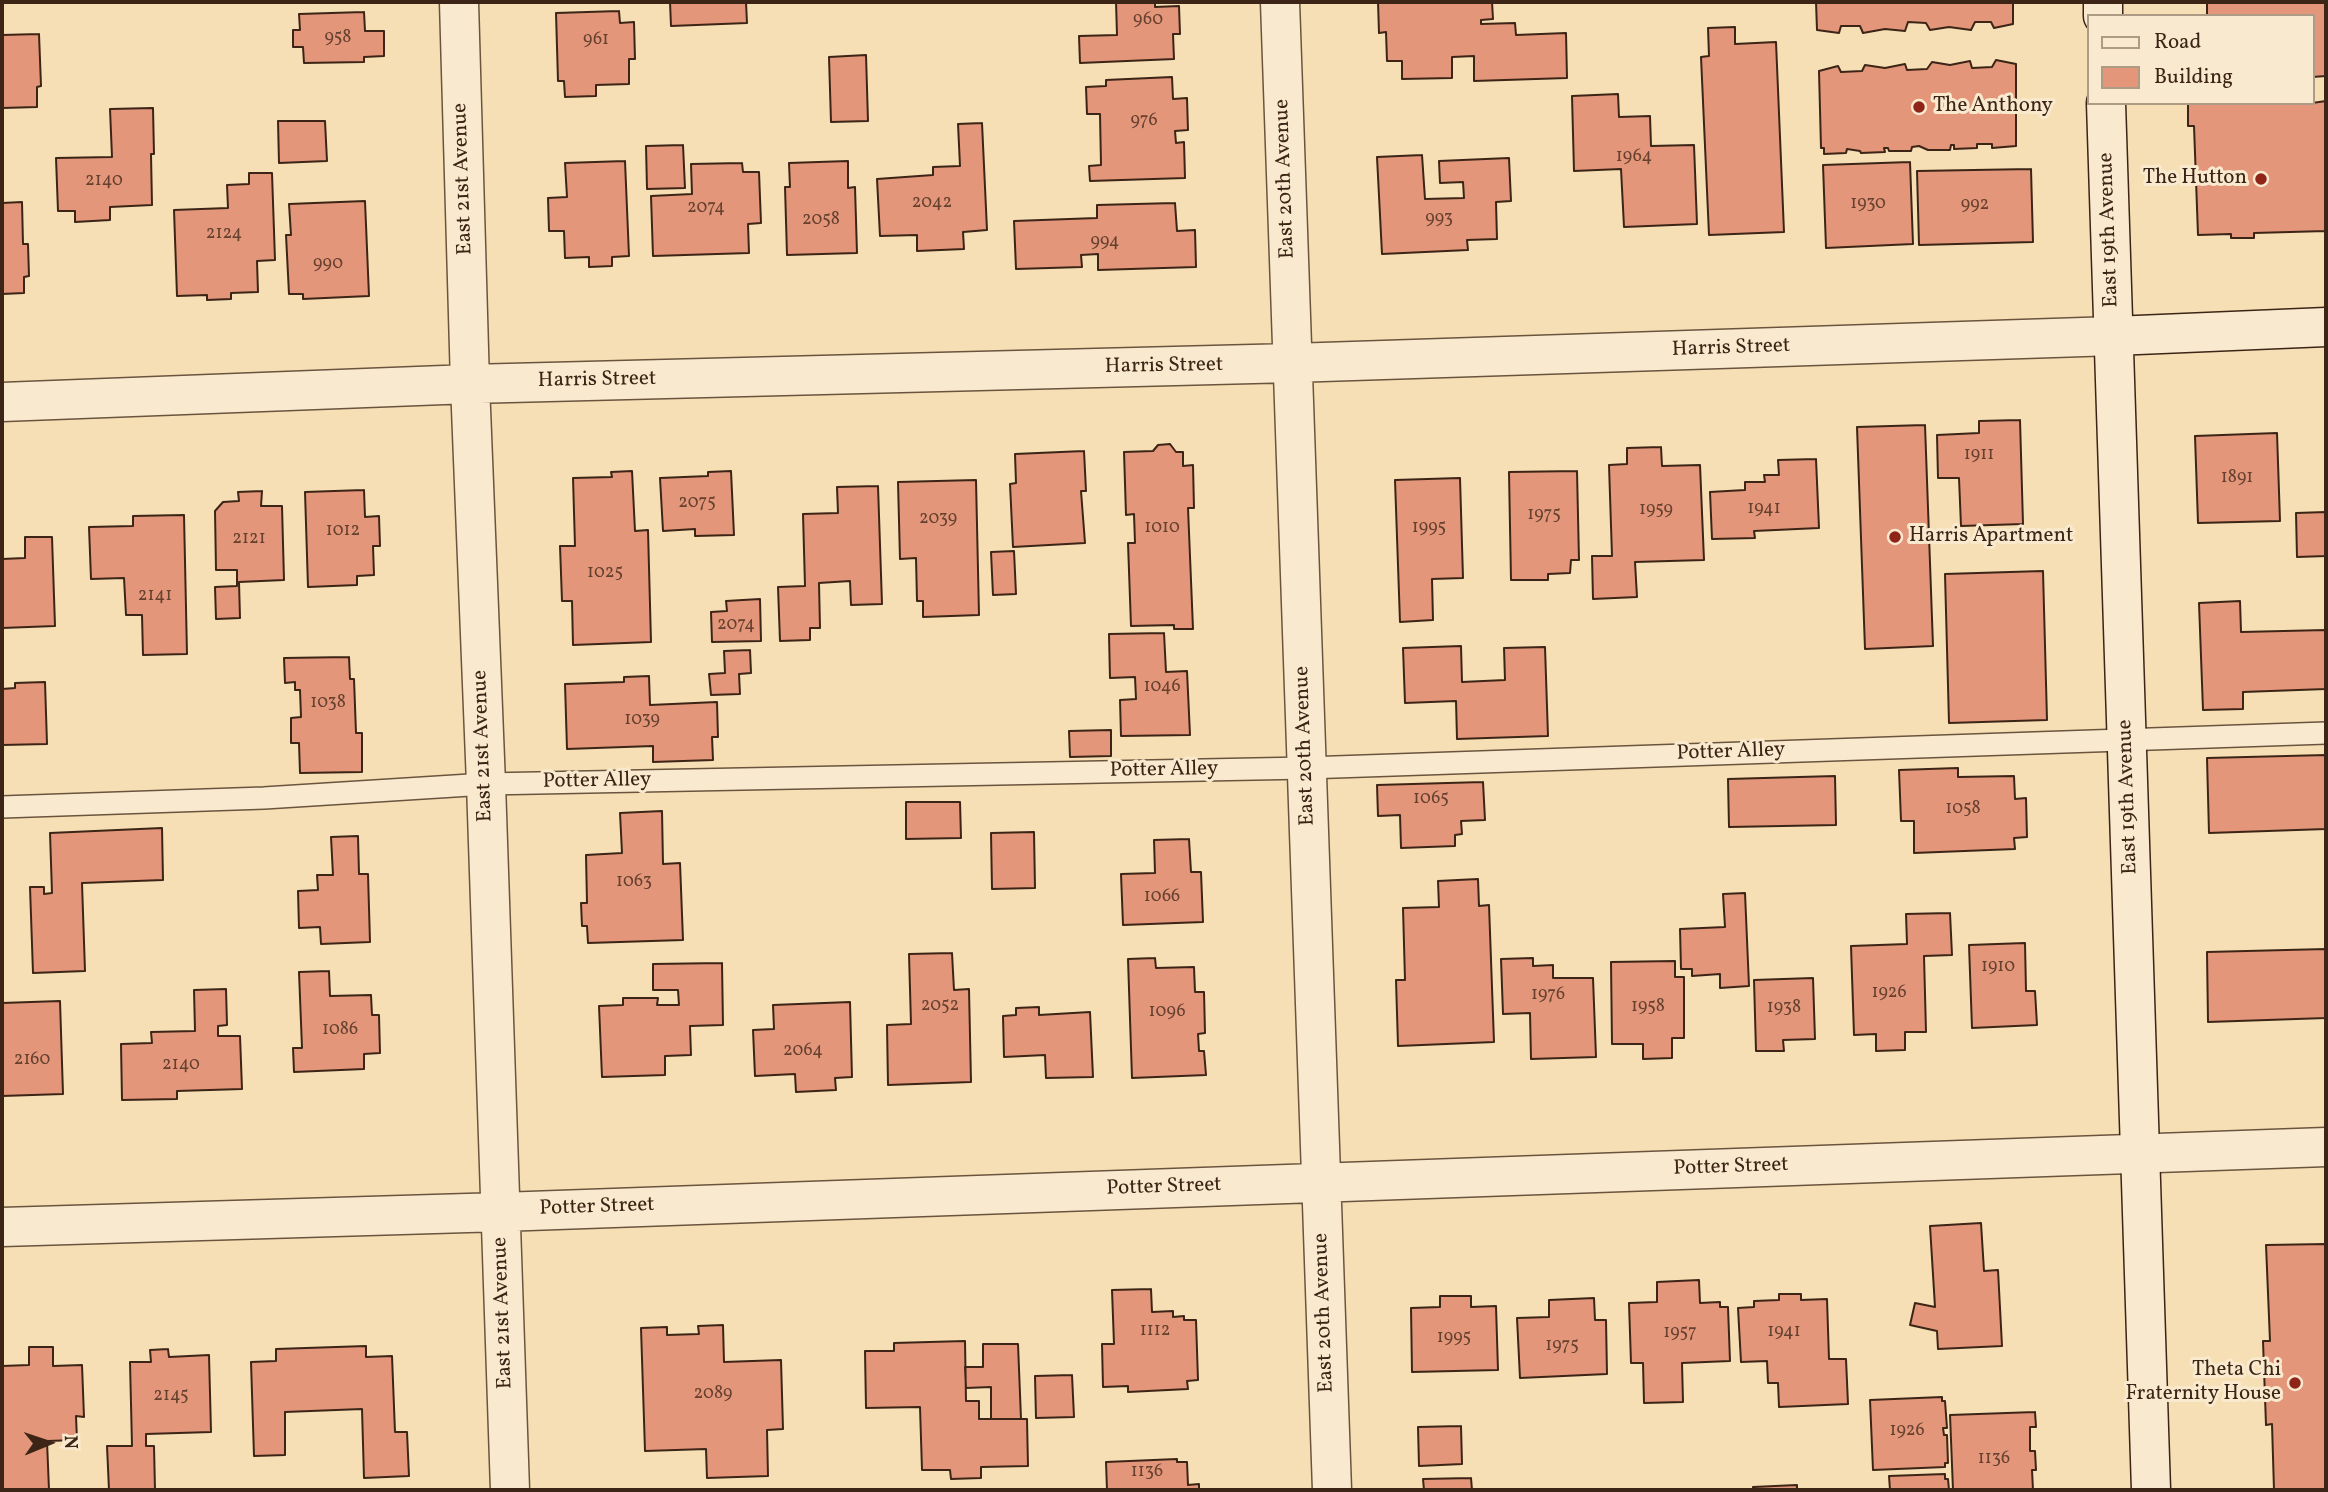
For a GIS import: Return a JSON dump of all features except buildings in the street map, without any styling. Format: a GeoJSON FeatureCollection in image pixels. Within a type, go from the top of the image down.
{"type":"FeatureCollection","features":[{"type":"Feature","properties":{"kind":"street","name":"East 21st Avenue"},"geometry":{"type":"LineString","coordinates":[[459,2],[510,1490]]}},
{"type":"Feature","properties":{"kind":"street","name":"East 20th Avenue"},"geometry":{"type":"LineString","coordinates":[[1280,2],[1332,1490]]}},
{"type":"Feature","properties":{"kind":"street","name":"East 19th Avenue"},"geometry":{"type":"LineString","coordinates":[[2106,105],[2151,1490]]}},
{"type":"Feature","properties":{"kind":"street","name":"Harris Street"},"geometry":{"type":"LineString","coordinates":[[2,402],[470,384],[1292,363],[2326,327]]}},
{"type":"Feature","properties":{"kind":"street","name":"Potter Street"},"geometry":{"type":"LineString","coordinates":[[2,1227],[501,1212],[2326,1147]]}},
{"type":"Feature","properties":{"kind":"lane","name":"Potter Alley"},"geometry":{"type":"LineString","coordinates":[[2,807],[264,798],[486,784],[1306,768],[2326,733]]}},
{"type":"Feature","properties":{"kind":"place","name":"The Anthony"},"geometry":{"type":"Point","coordinates":[1919,107]}},
{"type":"Feature","properties":{"kind":"place","name":"The Hutton"},"geometry":{"type":"Point","coordinates":[2261,179]}},
{"type":"Feature","properties":{"kind":"place","name":"Harris Apartment"},"geometry":{"type":"Point","coordinates":[1895,537]}},
{"type":"Feature","properties":{"kind":"place","name":"Theta Chi Fraternity House"},"geometry":{"type":"Point","coordinates":[2295,1383]}}]}
